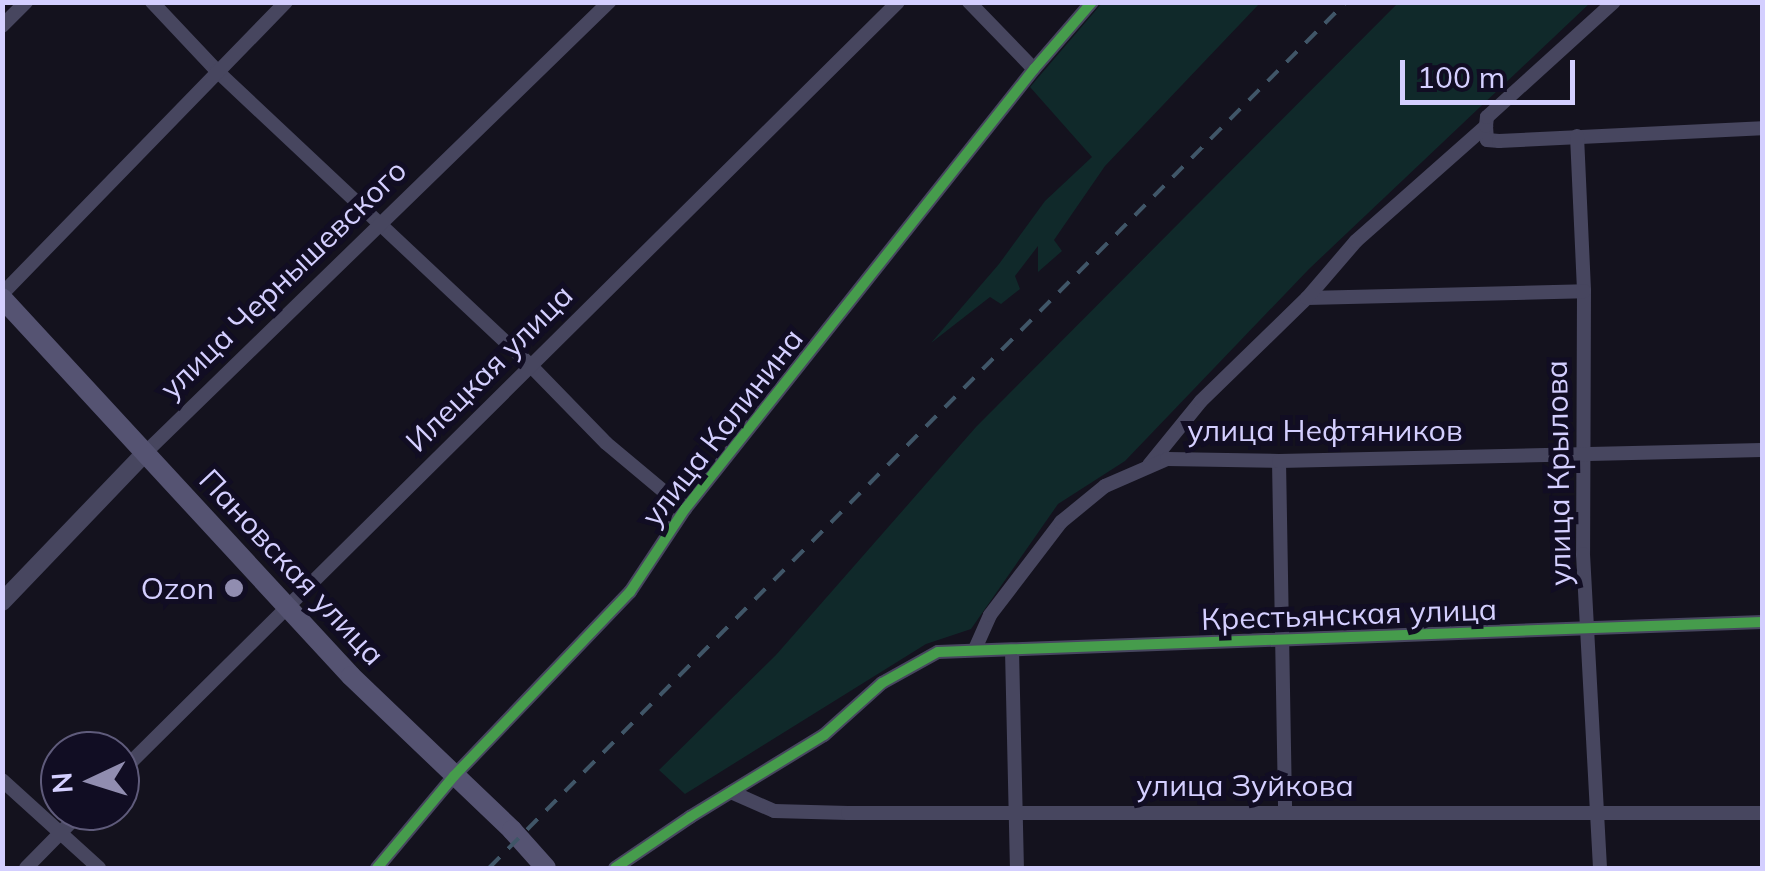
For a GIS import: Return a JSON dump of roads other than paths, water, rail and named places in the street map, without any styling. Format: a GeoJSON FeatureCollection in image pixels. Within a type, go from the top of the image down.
{"type":"FeatureCollection","features":[{"type":"Feature","properties":{"kind":"main road","name":"Пановская улица"},"geometry":{"type":"LineString","coordinates":[[2,296],[286,605],[546,868]]}},
{"type":"Feature","properties":{"kind":"street"},"geometry":{"type":"LineString","coordinates":[[2,26],[26,2]]}},
{"type":"Feature","properties":{"kind":"street"},"geometry":{"type":"LineString","coordinates":[[152,2],[217,71],[532,367],[606,444],[685,509]]}},
{"type":"Feature","properties":{"kind":"street"},"geometry":{"type":"LineString","coordinates":[[2,296],[286,2]]}},
{"type":"Feature","properties":{"kind":"street","name":"улица Чернышевского"},"geometry":{"type":"LineString","coordinates":[[2,602],[146,452],[609,2]]}},
{"type":"Feature","properties":{"kind":"street","name":"Илецкая улица"},"geometry":{"type":"LineString","coordinates":[[140,753],[898,2]]}},
{"type":"Feature","properties":{"kind":"street"},"geometry":{"type":"LineString","coordinates":[[969,2],[1034,69]]}},
{"type":"Feature","properties":{"kind":"street","name":"улица Калинина"},"geometry":{"type":"LineString","coordinates":[[376,868],[454,776],[630,592],[685,509],[1034,69],[1092,2]]}},
{"type":"Feature","properties":{"kind":"street"},"geometry":{"type":"LineString","coordinates":[[1614,2],[1486,117],[1487,140],[1762,128]]}},
{"type":"Feature","properties":{"kind":"street"},"geometry":{"type":"LineString","coordinates":[[1144,471],[1202,401],[1307,298],[1356,241],[1486,126]]}},
{"type":"Feature","properties":{"kind":"street","name":"улица Крылова"},"geometry":{"type":"LineString","coordinates":[[1577,136],[1584,290],[1583,554],[1600,868]]}},
{"type":"Feature","properties":{"kind":"street"},"geometry":{"type":"LineString","coordinates":[[1307,298],[1584,290]]}},
{"type":"Feature","properties":{"kind":"street","name":"улица Нефтяников"},"geometry":{"type":"LineString","coordinates":[[975,650],[990,614],[1060,522],[1106,486],[1167,458],[1279,461],[1762,450]]}},
{"type":"Feature","properties":{"kind":"street"},"geometry":{"type":"LineString","coordinates":[[1279,461],[1285,813]]}},
{"type":"Feature","properties":{"kind":"street","name":"Крестьянская улица"},"geometry":{"type":"LineString","coordinates":[[730,792],[824,735],[882,683],[938,652],[1762,622]]}},
{"type":"Feature","properties":{"kind":"street"},"geometry":{"type":"LineString","coordinates":[[1012,650],[1016,868]]}},
{"type":"Feature","properties":{"kind":"street"},"geometry":{"type":"LineString","coordinates":[[2,780],[99,868]]}},
{"type":"Feature","properties":{"kind":"street"},"geometry":{"type":"LineString","coordinates":[[615,868],[730,792]]}},
{"type":"Feature","properties":{"kind":"street","name":"улица Зуйкова"},"geometry":{"type":"LineString","coordinates":[[730,792],[774,811],[1762,813]]}},
{"type":"Feature","properties":{"kind":"street"},"geometry":{"type":"LineString","coordinates":[[26,868],[63,831]]}},
{"type":"Feature","properties":{"kind":"railway"},"geometry":{"type":"LineString","coordinates":[[489,868],[1346,2]]}},
{"type":"Feature","properties":{"kind":"place","name":"Ozon"},"geometry":{"type":"Point","coordinates":[234,588]}}]}
